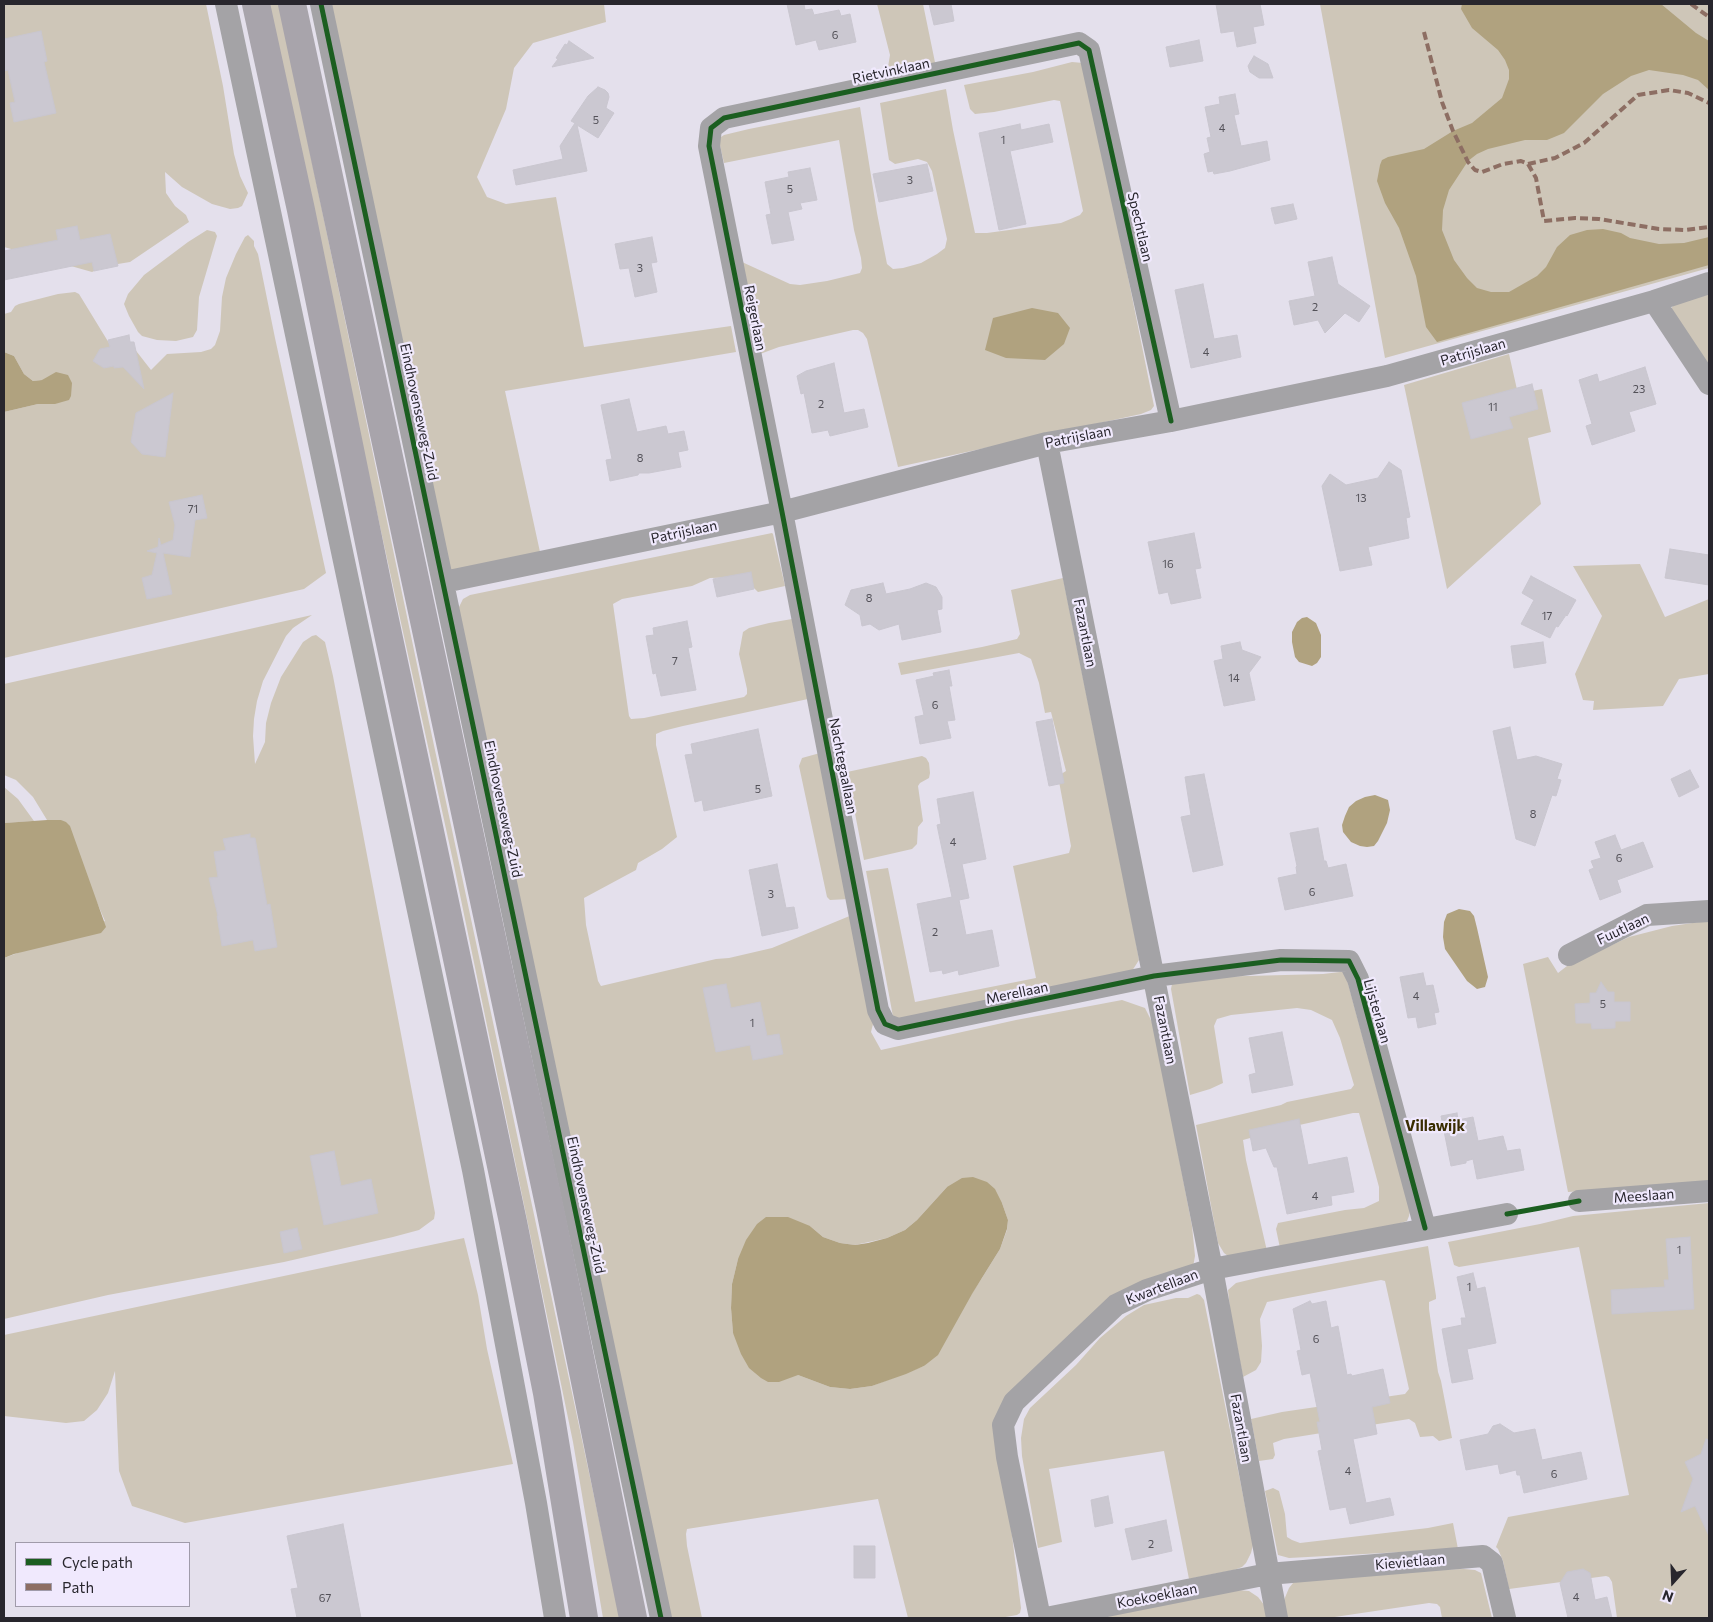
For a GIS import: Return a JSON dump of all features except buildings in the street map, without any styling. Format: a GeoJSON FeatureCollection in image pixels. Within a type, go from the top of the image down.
{"type":"FeatureCollection","features":[{"type":"Feature","properties":{"kind":"main road"},"geometry":{"type":"LineString","coordinates":[[256,4],[380,601],[513,1222],[547,1393],[584,1618]]}},
{"type":"Feature","properties":{"kind":"main road"},"geometry":{"type":"LineString","coordinates":[[292,4],[546,1190],[633,1618]]}},
{"type":"Feature","properties":{"kind":"street"},"geometry":{"type":"LineString","coordinates":[[226,4],[473,1170],[536,1503],[555,1618]]}},
{"type":"Feature","properties":{"kind":"street","name":"Eindhovenseweg-Zuid"},"geometry":{"type":"LineString","coordinates":[[321,4],[661,1618]]}},
{"type":"Feature","properties":{"kind":"street","name":"Rietvinklaan"},"geometry":{"type":"LineString","coordinates":[[710,128],[724,118],[1079,43]]}},
{"type":"Feature","properties":{"kind":"street","name":"Spechtlaan"},"geometry":{"type":"LineString","coordinates":[[1079,43],[1088,50],[1171,421]]}},
{"type":"Feature","properties":{"kind":"street","name":"Reigerlaan"},"geometry":{"type":"LineString","coordinates":[[710,128],[709,146],[782,512]]}},
{"type":"Feature","properties":{"kind":"street","name":"Patrijslaan"},"geometry":{"type":"LineString","coordinates":[[444,582],[782,512],[1047,442],[1171,421],[1387,376],[1709,284]]}},
{"type":"Feature","properties":{"kind":"street"},"geometry":{"type":"LineString","coordinates":[[1654,301],[1709,384]]}},
{"type":"Feature","properties":{"kind":"street","name":"Fazantlaan"},"geometry":{"type":"LineString","coordinates":[[1047,442],[1212,1269],[1277,1618]]}},
{"type":"Feature","properties":{"kind":"street","name":"Nachtegaallaan"},"geometry":{"type":"LineString","coordinates":[[782,512],[878,1010],[885,1024]]}},
{"type":"Feature","properties":{"kind":"street","name":"Fuutlaan"},"geometry":{"type":"LineString","coordinates":[[1569,955],[1647,916],[1709,911]]}},
{"type":"Feature","properties":{"kind":"street","name":"Lijsterlaan"},"geometry":{"type":"LineString","coordinates":[[1154,976],[1281,960],[1349,961],[1358,979],[1425,1228]]}},
{"type":"Feature","properties":{"kind":"street","name":"Merellaan"},"geometry":{"type":"LineString","coordinates":[[885,1024],[898,1029],[1154,976]]}},
{"type":"Feature","properties":{"kind":"street","name":"Meeslaan"},"geometry":{"type":"LineString","coordinates":[[1579,1201],[1709,1191]]}},
{"type":"Feature","properties":{"kind":"street","name":"Kwartellaan"},"geometry":{"type":"LineString","coordinates":[[1040,1618],[1002,1425],[1014,1402],[1116,1305],[1148,1290],[1212,1269],[1507,1214]]}},
{"type":"Feature","properties":{"kind":"street","name":"Kievietlaan"},"geometry":{"type":"LineString","coordinates":[[1268,1574],[1483,1556],[1492,1563],[1505,1618]]}},
{"type":"Feature","properties":{"kind":"street","name":"Koekoeklaan"},"geometry":{"type":"LineString","coordinates":[[1046,1618],[1268,1574]]}},
{"type":"Feature","properties":{"kind":"shaded area"},"geometry":{"type":"Polygon","coordinates":[[[4,4],[206,4],[223,86],[234,154],[240,176],[248,193],[242,206],[230,209],[212,204],[182,187],[165,172],[166,193],[175,206],[186,215],[189,222],[130,262],[106,266],[92,272],[4,247],[4,4]]]}},
{"type":"Feature","properties":{"kind":"shaded area"},"geometry":{"type":"Polygon","coordinates":[[[266,4],[279,4],[429,722],[620,1618],[603,1618],[573,1442],[453,861],[266,4]]]}},
{"type":"Feature","properties":{"kind":"shaded area"},"geometry":{"type":"Polygon","coordinates":[[[330,4],[604,4],[606,22],[533,43],[514,68],[506,109],[477,177],[487,197],[506,204],[556,197],[584,347],[731,326],[736,352],[505,391],[540,552],[451,571],[330,4]]]}},
{"type":"Feature","properties":{"kind":"shaded area"},"geometry":{"type":"Polygon","coordinates":[[[877,4],[923,4],[937,72],[881,84],[888,67],[890,55],[877,4]]]}},
{"type":"Feature","properties":{"kind":"shaded area"},"geometry":{"type":"Polygon","coordinates":[[[1320,4],[1709,4],[1709,268],[1385,358],[1320,4]]]}},
{"type":"Feature","properties":{"kind":"shaded area"},"geometry":{"type":"Polygon","coordinates":[[[1462,4],[1661,4],[1696,33],[1709,41],[1709,90],[1698,80],[1683,75],[1649,70],[1631,76],[1603,94],[1564,133],[1547,140],[1525,140],[1488,149],[1468,161],[1449,190],[1443,210],[1442,230],[1454,260],[1467,278],[1477,288],[1491,292],[1509,292],[1537,276],[1546,267],[1557,247],[1570,235],[1587,230],[1603,229],[1621,233],[1630,238],[1659,244],[1684,243],[1709,237],[1709,265],[1437,342],[1426,327],[1416,276],[1399,228],[1385,203],[1377,181],[1382,160],[1424,149],[1453,131],[1472,123],[1502,98],[1509,79],[1509,70],[1505,60],[1498,50],[1472,28],[1461,9],[1462,4]]]}},
{"type":"Feature","properties":{"kind":"shaded area"},"geometry":{"type":"Polygon","coordinates":[[[1072,62],[1083,63],[1097,123],[1154,406],[1151,410],[1141,414],[898,467],[867,339],[863,333],[853,330],[779,347],[760,354],[742,262],[790,284],[800,285],[860,273],[862,268],[861,258],[854,230],[839,140],[724,163],[719,141],[724,135],[860,107],[887,264],[893,269],[903,268],[921,263],[937,254],[945,248],[947,239],[932,171],[927,162],[918,159],[895,164],[889,160],[880,103],[946,89],[975,233],[1061,223],[1080,215],[1083,211],[1060,101],[1054,100],[975,114],[970,109],[964,85],[1033,72],[1072,62]]]}},
{"type":"Feature","properties":{"kind":"shaded area"},"geometry":{"type":"Polygon","coordinates":[[[207,230],[215,232],[217,236],[199,297],[197,330],[193,337],[176,341],[157,340],[142,336],[129,316],[124,304],[128,294],[144,275],[207,230]]]}},
{"type":"Feature","properties":{"kind":"shaded area"},"geometry":{"type":"Polygon","coordinates":[[[248,235],[254,241],[258,254],[326,573],[304,589],[4,658],[4,412],[38,404],[55,404],[42,380],[33,381],[24,374],[14,356],[4,352],[4,314],[11,312],[19,304],[58,294],[75,292],[79,294],[112,348],[130,343],[151,370],[167,354],[201,352],[211,349],[215,345],[220,331],[222,297],[226,278],[236,254],[248,235]]]}},
{"type":"Feature","properties":{"kind":"shaded area"},"geometry":{"type":"Polygon","coordinates":[[[1709,294],[1709,368],[1670,312],[1673,305],[1709,294]]]}},
{"type":"Feature","properties":{"kind":"shaded area"},"geometry":{"type":"Polygon","coordinates":[[[1032,308],[1058,313],[1070,328],[1064,344],[1045,360],[1006,358],[985,350],[993,318],[1032,308]]]}},
{"type":"Feature","properties":{"kind":"shaded area"},"geometry":{"type":"Polygon","coordinates":[[[4,352],[14,356],[24,374],[33,381],[42,380],[56,372],[68,375],[72,383],[69,400],[55,404],[38,404],[4,412],[4,352]]]}},
{"type":"Feature","properties":{"kind":"shaded area"},"geometry":{"type":"Polygon","coordinates":[[[1509,354],[1518,394],[1542,389],[1551,432],[1528,438],[1541,504],[1447,589],[1404,385],[1509,354]]]}},
{"type":"Feature","properties":{"kind":"shaded area"},"geometry":{"type":"Polygon","coordinates":[[[773,534],[785,586],[758,592],[743,577],[710,578],[692,586],[622,599],[613,604],[629,716],[631,719],[644,718],[744,697],[747,694],[747,689],[739,654],[743,632],[749,628],[792,619],[808,699],[683,726],[656,734],[656,745],[677,837],[662,849],[638,863],[636,870],[584,898],[586,925],[598,981],[601,986],[772,948],[852,915],[873,1024],[871,1032],[881,1050],[1016,1020],[1122,1000],[1145,1008],[1154,1026],[1192,1226],[1195,1256],[1193,1267],[1132,1286],[1004,1406],[1010,1519],[1021,1608],[1020,1613],[1017,1615],[1000,1618],[908,1618],[878,1499],[687,1529],[687,1546],[702,1618],[670,1618],[458,609],[463,599],[470,595],[773,534]],[[947,1187],[917,1220],[905,1230],[887,1238],[855,1245],[840,1243],[823,1237],[810,1226],[738,1259],[732,1284],[733,1333],[798,1375],[830,1387],[850,1389],[872,1386],[924,1366],[1000,1249],[1007,1230],[1008,1220],[1002,1203],[947,1187]]]}},
{"type":"Feature","properties":{"kind":"shaded area"},"geometry":{"type":"Polygon","coordinates":[[[1640,564],[1665,617],[1709,599],[1709,674],[1679,679],[1663,706],[1593,710],[1594,701],[1583,700],[1575,674],[1602,616],[1573,566],[1640,564]]]}},
{"type":"Feature","properties":{"kind":"shaded area"},"geometry":{"type":"Polygon","coordinates":[[[1063,578],[1139,960],[1132,971],[894,1022],[866,871],[888,868],[915,1002],[1036,978],[1013,866],[1069,853],[1071,846],[1058,776],[1066,771],[1051,712],[1045,713],[1039,683],[1031,659],[1019,653],[901,675],[898,663],[1017,639],[1020,634],[1011,590],[1063,578]]]}},
{"type":"Feature","properties":{"kind":"shaded area"},"geometry":{"type":"Polygon","coordinates":[[[312,615],[293,628],[286,636],[263,681],[254,719],[255,764],[265,742],[266,723],[281,677],[303,642],[316,635],[325,642],[333,676],[435,1213],[434,1219],[419,1230],[393,1237],[284,1262],[108,1295],[4,1319],[4,958],[105,921],[61,820],[47,820],[33,797],[16,780],[4,775],[4,684],[312,615]]]}},
{"type":"Feature","properties":{"kind":"shaded area"},"geometry":{"type":"Polygon","coordinates":[[[1307,617],[1316,623],[1321,635],[1321,657],[1312,666],[1299,662],[1295,657],[1292,642],[1292,632],[1297,622],[1307,617]]]}},
{"type":"Feature","properties":{"kind":"shaded area"},"geometry":{"type":"Polygon","coordinates":[[[820,753],[849,899],[830,900],[827,897],[799,766],[802,758],[820,753]]]}},
{"type":"Feature","properties":{"kind":"shaded area"},"geometry":{"type":"Polygon","coordinates":[[[922,756],[929,763],[930,773],[929,778],[918,786],[923,821],[918,827],[917,844],[912,849],[864,860],[847,772],[922,756]]]}},
{"type":"Feature","properties":{"kind":"shaded area"},"geometry":{"type":"Polygon","coordinates":[[[4,787],[18,799],[34,821],[4,823],[4,787]]]}},
{"type":"Feature","properties":{"kind":"shaded area"},"geometry":{"type":"Polygon","coordinates":[[[1375,795],[1388,800],[1390,810],[1387,823],[1374,846],[1360,846],[1351,842],[1343,832],[1342,825],[1349,807],[1356,801],[1375,795]]]}},
{"type":"Feature","properties":{"kind":"shaded area"},"geometry":{"type":"Polygon","coordinates":[[[61,820],[70,826],[106,927],[101,933],[4,958],[4,823],[61,820]]]}},
{"type":"Feature","properties":{"kind":"shaded area"},"geometry":{"type":"Polygon","coordinates":[[[1459,909],[1470,911],[1474,916],[1488,977],[1485,987],[1477,989],[1467,981],[1445,949],[1443,937],[1444,922],[1447,914],[1459,909]]]}},
{"type":"Feature","properties":{"kind":"shaded area"},"geometry":{"type":"Polygon","coordinates":[[[1709,922],[1709,1183],[1568,1192],[1523,964],[1548,957],[1558,973],[1567,966],[1629,937],[1672,926],[1709,922]]]}},
{"type":"Feature","properties":{"kind":"shaded area"},"geometry":{"type":"Polygon","coordinates":[[[1344,972],[1346,976],[1410,1211],[1409,1216],[1407,1221],[1388,1227],[1280,1248],[1276,1229],[1278,1223],[1364,1208],[1379,1201],[1379,1187],[1359,1113],[1353,1113],[1243,1140],[1267,1251],[1228,1256],[1218,1243],[1196,1125],[1287,1102],[1351,1089],[1354,1085],[1340,1038],[1332,1020],[1311,1010],[1297,1008],[1231,1015],[1217,1019],[1214,1026],[1223,1083],[1190,1095],[1171,989],[1172,984],[1210,977],[1344,972]]]}},
{"type":"Feature","properties":{"kind":"shaded area"},"geometry":{"type":"Polygon","coordinates":[[[973,1177],[987,1182],[995,1189],[1008,1220],[1007,1229],[1000,1249],[938,1355],[924,1366],[906,1374],[872,1386],[850,1389],[830,1387],[798,1375],[779,1382],[768,1382],[749,1368],[733,1333],[732,1284],[738,1259],[746,1240],[757,1224],[766,1217],[788,1217],[810,1226],[823,1237],[840,1243],[855,1245],[868,1243],[887,1238],[905,1230],[917,1220],[947,1187],[962,1178],[973,1177]]]}},
{"type":"Feature","properties":{"kind":"shaded area"},"geometry":{"type":"Polygon","coordinates":[[[1709,1203],[1709,1618],[1617,1618],[1612,1582],[1606,1576],[1509,1589],[1503,1561],[1496,1547],[1508,1517],[1629,1495],[1579,1247],[1459,1267],[1454,1265],[1448,1242],[1573,1216],[1709,1203]]]}},
{"type":"Feature","properties":{"kind":"shaded area"},"geometry":{"type":"Polygon","coordinates":[[[464,1238],[478,1295],[487,1349],[513,1464],[185,1523],[132,1506],[119,1471],[115,1371],[108,1393],[97,1410],[84,1421],[66,1423],[4,1416],[4,1335],[464,1238]]]}},
{"type":"Feature","properties":{"kind":"shaded area"},"geometry":{"type":"Polygon","coordinates":[[[1428,1246],[1436,1296],[1436,1299],[1429,1302],[1429,1309],[1438,1372],[1452,1438],[1439,1441],[1433,1436],[1420,1437],[1415,1423],[1409,1419],[1284,1439],[1273,1443],[1275,1455],[1273,1459],[1259,1461],[1251,1419],[1282,1412],[1405,1394],[1409,1389],[1385,1281],[1381,1280],[1267,1302],[1260,1319],[1261,1362],[1256,1370],[1243,1377],[1228,1290],[1236,1283],[1261,1277],[1428,1246]]]}},
{"type":"Feature","properties":{"kind":"shaded area"},"geometry":{"type":"Polygon","coordinates":[[[1197,1294],[1204,1300],[1253,1545],[1246,1563],[1234,1570],[1189,1579],[1164,1451],[1049,1469],[1062,1542],[1038,1548],[1022,1456],[1021,1438],[1024,1419],[1030,1408],[1076,1365],[1100,1338],[1126,1316],[1144,1305],[1176,1298],[1188,1298],[1197,1294]]]}},
{"type":"Feature","properties":{"kind":"shaded area"},"geometry":{"type":"Polygon","coordinates":[[[1273,1488],[1279,1491],[1285,1514],[1287,1537],[1300,1543],[1428,1528],[1453,1523],[1458,1549],[1289,1558],[1278,1555],[1265,1491],[1273,1488]]]}},
{"type":"Feature","properties":{"kind":"shaded area"},"geometry":{"type":"Polygon","coordinates":[[[1475,1570],[1481,1573],[1492,1618],[1442,1618],[1440,1607],[1437,1604],[1429,1603],[1328,1618],[1287,1618],[1284,1600],[1289,1588],[1293,1583],[1317,1573],[1475,1570]]]}},
{"type":"Feature","properties":{"kind":"shaded area"},"geometry":{"type":"Polygon","coordinates":[[[1238,1590],[1249,1591],[1258,1597],[1265,1606],[1269,1618],[1094,1618],[1238,1590]]]}},
{"type":"Feature","properties":{"kind":"marked path"},"geometry":{"type":"LineString","coordinates":[[1691,4],[1709,17]]}},
{"type":"Feature","properties":{"kind":"marked path"},"geometry":{"type":"LineString","coordinates":[[1424,32],[1442,102],[1468,162],[1475,170],[1482,172],[1503,164],[1521,161],[1528,164],[1536,178],[1544,221],[1575,218],[1599,219],[1659,229],[1686,230],[1709,227]]}},
{"type":"Feature","properties":{"kind":"marked path"},"geometry":{"type":"LineString","coordinates":[[1528,164],[1555,158],[1584,143],[1638,95],[1669,90],[1688,93],[1709,103]]}},
{"type":"Feature","properties":{"kind":"cycle path"},"geometry":{"type":"LineString","coordinates":[[321,4],[661,1618]]}},
{"type":"Feature","properties":{"kind":"cycle path"},"geometry":{"type":"LineString","coordinates":[[1171,421],[1089,50],[1079,43],[724,118],[711,128],[709,146],[878,1010],[885,1024],[898,1029],[1154,976],[1281,960],[1349,961],[1358,979],[1425,1228]]}},
{"type":"Feature","properties":{"kind":"cycle path"},"geometry":{"type":"LineString","coordinates":[[1507,1214],[1579,1201]]}},
{"type":"Feature","properties":{"kind":"district","name":"Villawijk"},"geometry":{"type":"Point","coordinates":[1435,1126]}}]}
